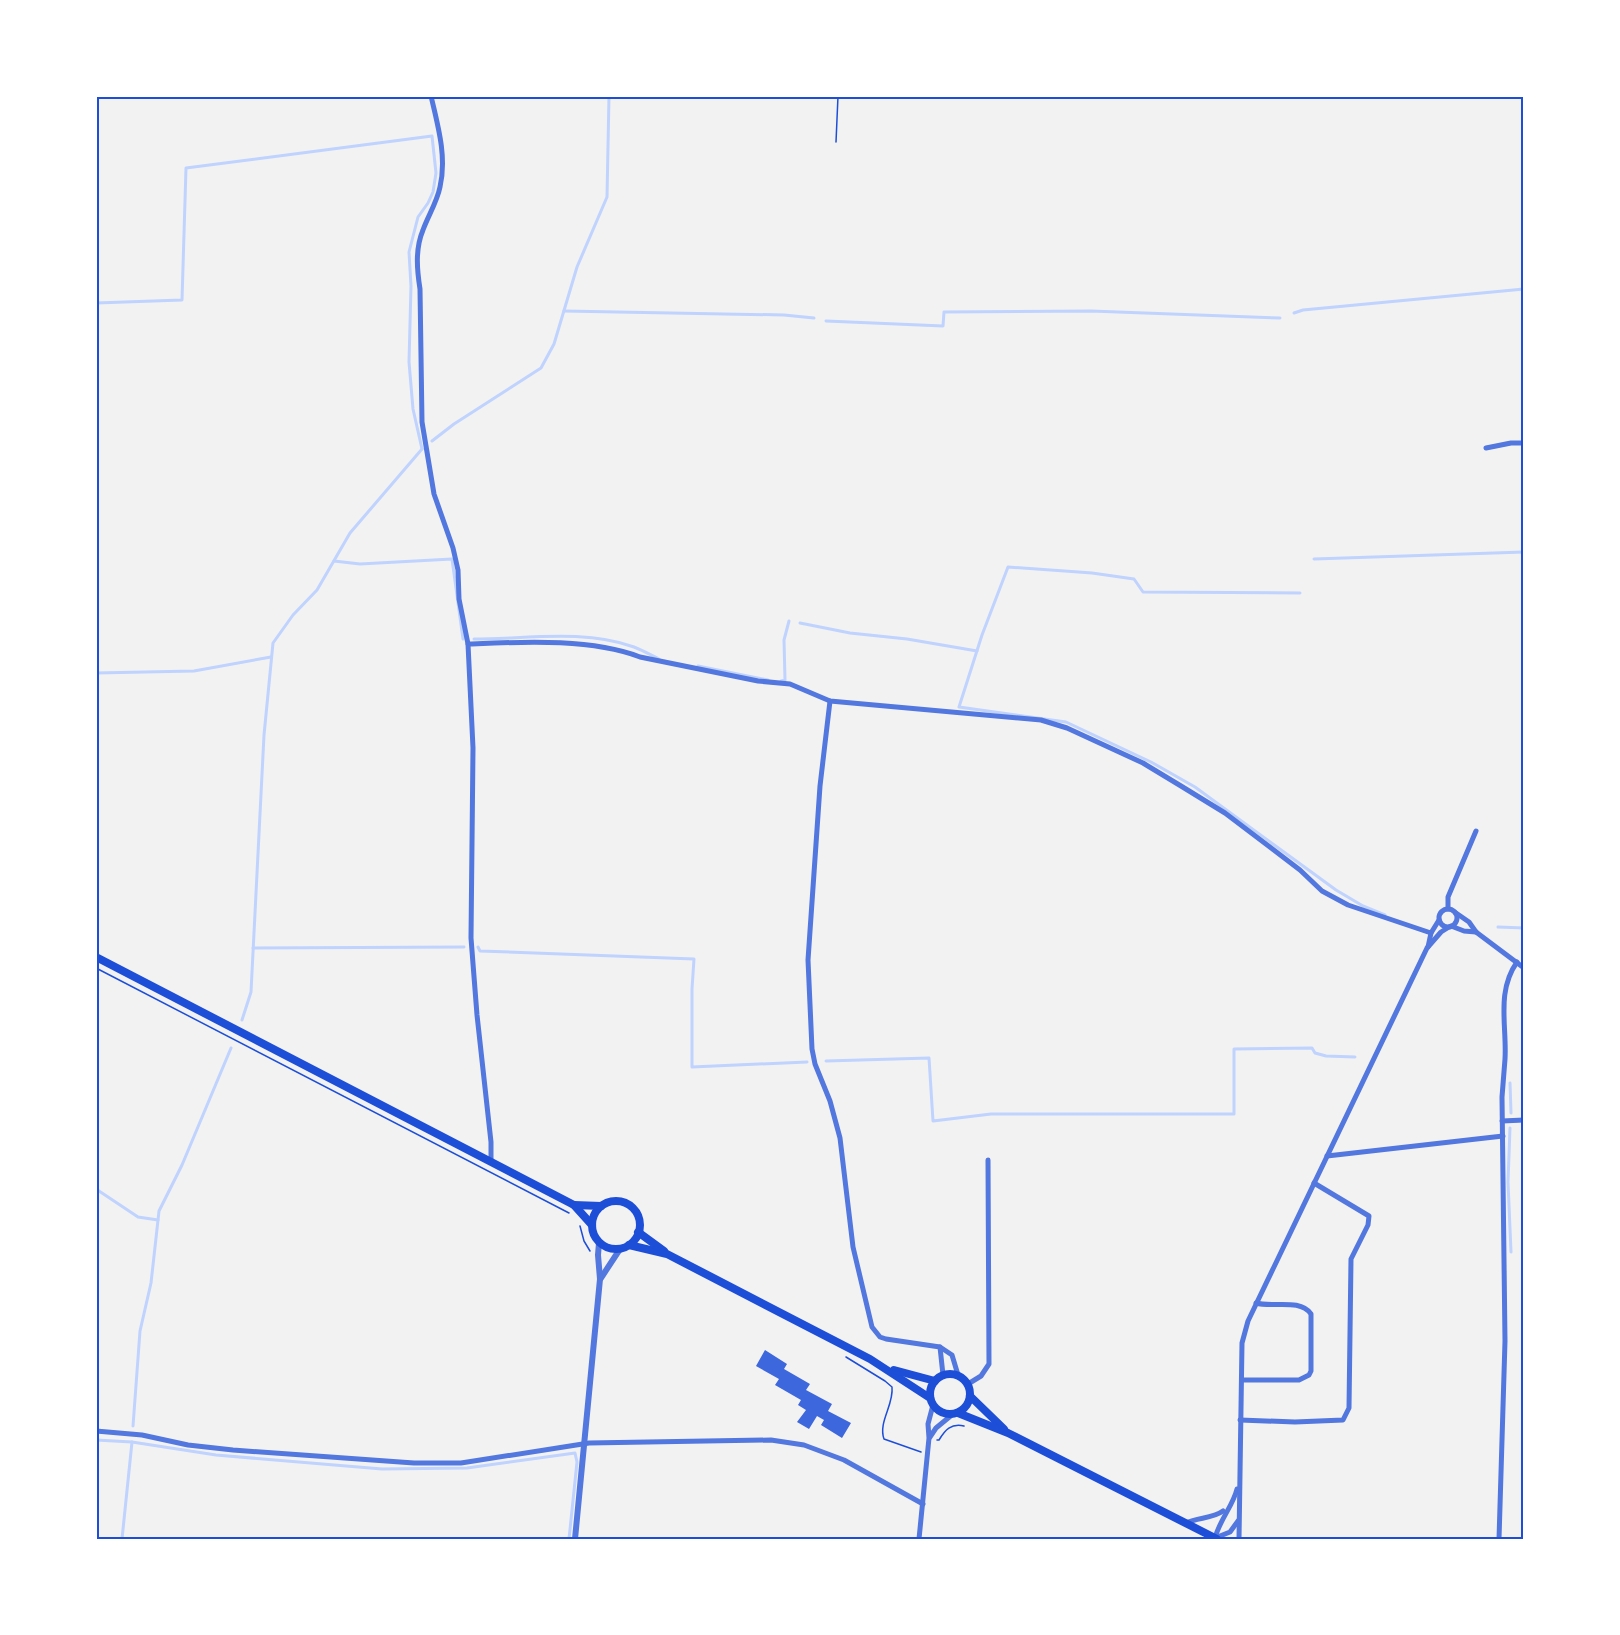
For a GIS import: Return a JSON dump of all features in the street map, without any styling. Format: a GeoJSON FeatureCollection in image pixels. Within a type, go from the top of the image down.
{"type":"FeatureCollection","features":[{"type":"Feature","properties":{"kind":"main road"},"geometry":{"type":"LineString","coordinates":[[96,957],[574,1205],[592,1225]]}},
{"type":"Feature","properties":{"kind":"main road"},"geometry":{"type":"LineString","coordinates":[[574,1205],[601,1206],[614,1201],[628,1204],[638,1216],[638,1232],[625,1247]]}},
{"type":"Feature","properties":{"kind":"main road"},"geometry":{"type":"LineString","coordinates":[[601,1206],[593,1217],[592,1225],[599,1243],[609,1248],[625,1247],[667,1254]]}},
{"type":"Feature","properties":{"kind":"main road"},"geometry":{"type":"LineString","coordinates":[[638,1232],[667,1254],[882,1366],[931,1401],[941,1412],[956,1414],[1008,1433],[1216,1538]]}},
{"type":"Feature","properties":{"kind":"main road"},"geometry":{"type":"LineString","coordinates":[[882,1366],[935,1381]]}},
{"type":"Feature","properties":{"kind":"main road"},"geometry":{"type":"LineString","coordinates":[[931,1401],[932,1386],[935,1381],[943,1375],[958,1376],[968,1384],[970,1396],[968,1403],[956,1414]]}},
{"type":"Feature","properties":{"kind":"main road"},"geometry":{"type":"LineString","coordinates":[[970,1396],[1008,1433]]}},
{"type":"Feature","properties":{"kind":"street"},"geometry":{"type":"LineString","coordinates":[[430,96],[441,137],[443,167],[440,188],[422,232],[417,252],[420,289],[422,422],[435,494],[458,570],[459,599],[468,644],[472,748],[471,938],[491,1162]]}},
{"type":"Feature","properties":{"kind":"street"},"geometry":{"type":"LineString","coordinates":[[1486,448],[1511,443],[1524,444]]}},
{"type":"Feature","properties":{"kind":"street"},"geometry":{"type":"LineString","coordinates":[[468,644],[521,642],[589,645],[622,650],[640,657],[758,681],[790,684],[830,700],[1041,720],[1067,728],[1143,763],[1225,813],[1300,870],[1322,891],[1348,905],[1431,933]]}},
{"type":"Feature","properties":{"kind":"street"},"geometry":{"type":"LineString","coordinates":[[830,700],[820,786],[808,960],[812,1049],[840,1138],[853,1247],[872,1327],[880,1337],[886,1339],[940,1347],[952,1355],[958,1376]]}},
{"type":"Feature","properties":{"kind":"street"},"geometry":{"type":"LineString","coordinates":[[1448,909],[1448,897],[1476,831]]}},
{"type":"Feature","properties":{"kind":"street"},"geometry":{"type":"LineString","coordinates":[[1239,1539],[1243,1336],[1256,1303],[1427,948],[1441,912],[1448,909],[1456,913],[1469,922],[1476,932],[1524,968]]}},
{"type":"Feature","properties":{"kind":"street"},"geometry":{"type":"LineString","coordinates":[[1427,948],[1441,932],[1456,922],[1456,913]]}},
{"type":"Feature","properties":{"kind":"street"},"geometry":{"type":"LineString","coordinates":[[1439,920],[1443,925],[1476,932]]}},
{"type":"Feature","properties":{"kind":"street"},"geometry":{"type":"LineString","coordinates":[[1499,1539],[1505,1341],[1502,1121],[1505,1059],[1504,990],[1506,981],[1517,962]]}},
{"type":"Feature","properties":{"kind":"street"},"geometry":{"type":"LineString","coordinates":[[1502,1121],[1524,1120]]}},
{"type":"Feature","properties":{"kind":"street"},"geometry":{"type":"LineString","coordinates":[[1327,1156],[1503,1136]]}},
{"type":"Feature","properties":{"kind":"street"},"geometry":{"type":"LineString","coordinates":[[968,1384],[981,1376],[989,1364],[988,1160]]}},
{"type":"Feature","properties":{"kind":"street"},"geometry":{"type":"LineString","coordinates":[[1240,1420],[1295,1422],[1343,1420],[1349,1408],[1351,1259],[1368,1225],[1369,1216],[1314,1183]]}},
{"type":"Feature","properties":{"kind":"street"},"geometry":{"type":"LineString","coordinates":[[575,1539],[600,1279],[599,1243]]}},
{"type":"Feature","properties":{"kind":"street"},"geometry":{"type":"LineString","coordinates":[[600,1279],[625,1247]]}},
{"type":"Feature","properties":{"kind":"street"},"geometry":{"type":"LineString","coordinates":[[1242,1380],[1299,1380],[1309,1376],[1311,1371],[1311,1314],[1307,1308],[1301,1305],[1268,1306],[1256,1303]]}},
{"type":"Feature","properties":{"kind":"street"},"geometry":{"type":"LineString","coordinates":[[940,1347],[943,1375]]}},
{"type":"Feature","properties":{"kind":"street"},"geometry":{"type":"LineString","coordinates":[[919,1539],[931,1401]]}},
{"type":"Feature","properties":{"kind":"street"},"geometry":{"type":"LineString","coordinates":[[929,1438],[936,1428],[956,1414]]}},
{"type":"Feature","properties":{"kind":"street"},"geometry":{"type":"LineString","coordinates":[[96,1431],[142,1435],[165,1442],[233,1450],[414,1463],[461,1463],[584,1443],[771,1440],[801,1444],[844,1460],[923,1504]]}},
{"type":"Feature","properties":{"kind":"street"},"geometry":{"type":"LineString","coordinates":[[1216,1538],[1218,1525],[1235,1496],[1239,1477]]}},
{"type":"Feature","properties":{"kind":"street"},"geometry":{"type":"LineString","coordinates":[[1186,1523],[1196,1518],[1211,1517],[1227,1509]]}},
{"type":"Feature","properties":{"kind":"street"},"geometry":{"type":"LineString","coordinates":[[1216,1538],[1230,1532],[1239,1520]]}},
{"type":"Feature","properties":{"kind":"path"},"geometry":{"type":"LineString","coordinates":[[836,142],[838,96]]}},
{"type":"Feature","properties":{"kind":"path"},"geometry":{"type":"LineString","coordinates":[[96,968],[573,1216]]}},
{"type":"Feature","properties":{"kind":"path"},"geometry":{"type":"LineString","coordinates":[[578,1222],[591,1255]]}},
{"type":"Feature","properties":{"kind":"path"},"geometry":{"type":"LineString","coordinates":[[840,1354],[892,1387],[891,1402],[883,1426],[884,1439],[922,1452],[924,1438],[939,1440],[951,1426],[958,1424],[967,1426]]}},
{"type":"Feature","properties":{"kind":"building"},"geometry":{"type":"Polygon","coordinates":[[[765,1350],[787,1364],[784,1369],[810,1384],[806,1390],[832,1404],[828,1411],[851,1423],[842,1438],[821,1425],[824,1420],[817,1416],[809,1429],[797,1422],[806,1410],[798,1405],[801,1400],[775,1385],[779,1379],[756,1366],[765,1350]]]}},
{"type":"Feature","properties":{"kind":"waterway"},"geometry":{"type":"LineString","coordinates":[[432,441],[454,424],[541,368],[554,344],[577,267],[607,197],[609,96]]}},
{"type":"Feature","properties":{"kind":"waterway"},"geometry":{"type":"LineString","coordinates":[[96,303],[182,300],[186,168],[432,136],[436,173],[433,192],[418,217],[409,252],[411,286],[409,362],[413,409],[422,449]]}},
{"type":"Feature","properties":{"kind":"waterway"},"geometry":{"type":"LineString","coordinates":[[1294,313],[1303,310],[1524,289]]}},
{"type":"Feature","properties":{"kind":"waterway"},"geometry":{"type":"LineString","coordinates":[[564,311],[784,315],[814,318]]}},
{"type":"Feature","properties":{"kind":"waterway"},"geometry":{"type":"LineString","coordinates":[[826,321],[943,326],[944,312],[1091,311],[1280,318]]}},
{"type":"Feature","properties":{"kind":"waterway"},"geometry":{"type":"LineString","coordinates":[[242,1020],[251,992],[264,735],[273,643],[293,615],[317,590],[350,533],[422,449]]}},
{"type":"Feature","properties":{"kind":"waterway"},"geometry":{"type":"LineString","coordinates":[[1314,559],[1524,552]]}},
{"type":"Feature","properties":{"kind":"waterway"},"geometry":{"type":"LineString","coordinates":[[334,561],[360,564],[452,559],[463,639]]}},
{"type":"Feature","properties":{"kind":"waterway"},"geometry":{"type":"LineString","coordinates":[[1300,593],[1143,592],[1134,579],[1092,573],[1008,567],[982,635],[959,707],[1066,722],[1151,762],[1195,787],[1336,890],[1363,906],[1385,915]]}},
{"type":"Feature","properties":{"kind":"waterway"},"geometry":{"type":"LineString","coordinates":[[781,681],[785,680],[784,640],[789,621]]}},
{"type":"Feature","properties":{"kind":"waterway"},"geometry":{"type":"LineString","coordinates":[[800,623],[850,633],[907,639],[977,651]]}},
{"type":"Feature","properties":{"kind":"waterway"},"geometry":{"type":"LineString","coordinates":[[474,639],[555,636],[595,638],[634,647],[659,659]]}},
{"type":"Feature","properties":{"kind":"waterway"},"geometry":{"type":"LineString","coordinates":[[96,673],[194,671],[271,657]]}},
{"type":"Feature","properties":{"kind":"waterway"},"geometry":{"type":"LineString","coordinates":[[698,666],[768,680]]}},
{"type":"Feature","properties":{"kind":"waterway"},"geometry":{"type":"LineString","coordinates":[[1498,927],[1524,928]]}},
{"type":"Feature","properties":{"kind":"waterway"},"geometry":{"type":"LineString","coordinates":[[253,948],[464,947]]}},
{"type":"Feature","properties":{"kind":"waterway"},"geometry":{"type":"LineString","coordinates":[[478,947],[480,951],[694,959],[692,1067],[807,1062]]}},
{"type":"Feature","properties":{"kind":"waterway"},"geometry":{"type":"LineString","coordinates":[[133,1426],[140,1331],[151,1283],[159,1211],[182,1165],[231,1048]]}},
{"type":"Feature","properties":{"kind":"waterway"},"geometry":{"type":"LineString","coordinates":[[826,1061],[929,1058],[933,1121],[991,1114],[1234,1114],[1234,1049],[1312,1048],[1315,1053],[1326,1056],[1355,1057]]}},
{"type":"Feature","properties":{"kind":"waterway"},"geometry":{"type":"LineString","coordinates":[[1510,1083],[1511,1113]]}},
{"type":"Feature","properties":{"kind":"waterway"},"geometry":{"type":"LineString","coordinates":[[1510,1128],[1508,1182],[1511,1252]]}},
{"type":"Feature","properties":{"kind":"waterway"},"geometry":{"type":"LineString","coordinates":[[96,1189],[138,1217],[158,1220]]}},
{"type":"Feature","properties":{"kind":"waterway"},"geometry":{"type":"LineString","coordinates":[[96,1440],[132,1442],[216,1455],[382,1469],[467,1468],[575,1453],[577,1462],[569,1539]]}},
{"type":"Feature","properties":{"kind":"waterway"},"geometry":{"type":"LineString","coordinates":[[122,1539],[132,1442]]}}]}
